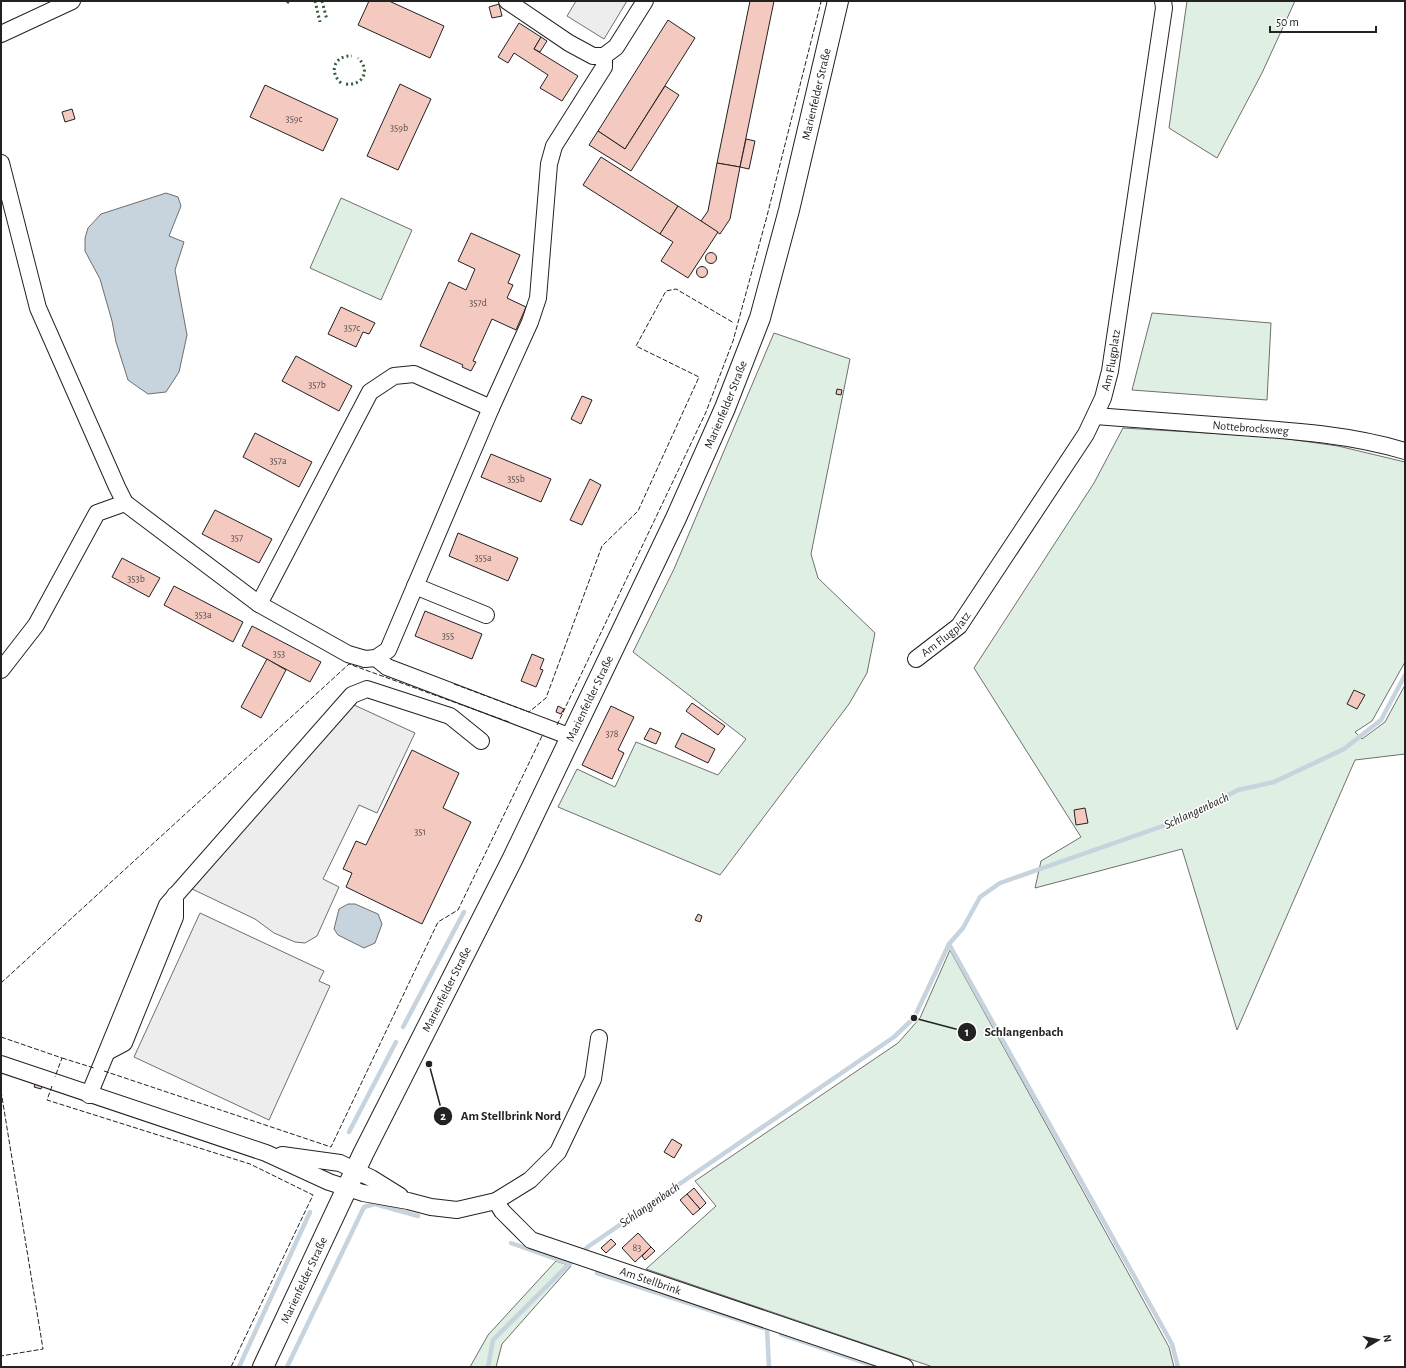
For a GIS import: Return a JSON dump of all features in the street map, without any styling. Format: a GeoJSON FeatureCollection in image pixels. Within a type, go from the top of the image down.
{"type":"FeatureCollection","features":[{"type":"Feature","properties":{"kind":"main road","name":"Marienfelder Straße"},"geometry":{"type":"LineString","coordinates":[[263,1367],[351,1179],[512,860],[676,518],[725,408],[760,318],[789,210],[838,1]]}},
{"type":"Feature","properties":{"kind":"street"},"geometry":{"type":"LineString","coordinates":[[1,34],[72,1]]}},
{"type":"Feature","properties":{"kind":"street"},"geometry":{"type":"LineString","coordinates":[[507,1],[569,43],[593,56],[604,56],[616,47],[645,1]]}},
{"type":"Feature","properties":{"kind":"street","name":"Am Flugplatz"},"geometry":{"type":"LineString","coordinates":[[916,659],[959,626],[1086,434],[1103,398],[1110,371],[1164,8],[1163,1]]}},
{"type":"Feature","properties":{"kind":"street"},"geometry":{"type":"LineString","coordinates":[[1,163],[38,308],[125,503],[259,604],[348,654],[365,659],[376,658],[388,650],[491,408],[530,322],[538,298],[549,164],[554,146],[604,67],[604,56]]}},
{"type":"Feature","properties":{"kind":"street"},"geometry":{"type":"LineString","coordinates":[[259,604],[370,392],[394,376],[414,374],[491,408]]}},
{"type":"Feature","properties":{"kind":"street","name":"Nottebrocksweg"},"geometry":{"type":"LineString","coordinates":[[1095,416],[1275,429],[1339,436],[1405,451]]}},
{"type":"Feature","properties":{"kind":"street"},"geometry":{"type":"LineString","coordinates":[[1,670],[36,625],[97,513],[125,503]]}},
{"type":"Feature","properties":{"kind":"street"},"geometry":{"type":"LineString","coordinates":[[415,586],[486,615]]}},
{"type":"Feature","properties":{"kind":"street"},"geometry":{"type":"LineString","coordinates":[[376,658],[387,667],[571,737]]}},
{"type":"Feature","properties":{"kind":"street"},"geometry":{"type":"LineString","coordinates":[[89,1095],[167,905],[352,695],[367,689],[450,716],[481,741]]}},
{"type":"Feature","properties":{"kind":"street"},"geometry":{"type":"LineString","coordinates":[[1,1064],[89,1095],[266,1153],[329,1182],[351,1179],[408,1201],[431,1208],[457,1210],[496,1201],[530,1180],[558,1152],[593,1079],[599,1038]]}},
{"type":"Feature","properties":{"kind":"street"},"geometry":{"type":"LineString","coordinates":[[266,1153],[340,1163],[351,1179]]}},
{"type":"Feature","properties":{"kind":"street","name":"Am Stellbrink"},"geometry":{"type":"LineString","coordinates":[[496,1201],[502,1211],[530,1240],[587,1258],[905,1367]]}},
{"type":"Feature","properties":{"kind":"green space"},"geometry":{"type":"Polygon","coordinates":[[[1187,1],[1295,1],[1262,73],[1217,158],[1169,128],[1187,1]]]}},
{"type":"Feature","properties":{"kind":"green space"},"geometry":{"type":"Polygon","coordinates":[[[341,198],[412,230],[381,300],[310,268],[341,198]]]}},
{"type":"Feature","properties":{"kind":"green space"},"geometry":{"type":"Polygon","coordinates":[[[1152,313],[1271,323],[1267,400],[1132,390],[1152,313]]]}},
{"type":"Feature","properties":{"kind":"green space"},"geometry":{"type":"Polygon","coordinates":[[[774,333],[850,359],[811,554],[818,578],[875,633],[867,673],[849,704],[720,875],[558,807],[577,769],[615,787],[636,742],[718,775],[746,739],[633,652],[674,569],[774,333]]]}},
{"type":"Feature","properties":{"kind":"green space"},"geometry":{"type":"Polygon","coordinates":[[[1123,428],[1274,437],[1338,446],[1405,462],[1405,662],[1372,721],[1355,732],[1362,739],[1385,722],[1405,685],[1405,754],[1355,760],[1237,1030],[1182,849],[1035,888],[1041,861],[1081,837],[974,668],[1094,483],[1123,428]]]}},
{"type":"Feature","properties":{"kind":"green space"},"geometry":{"type":"Polygon","coordinates":[[[950,950],[1169,1347],[1174,1367],[933,1367],[646,1269],[716,1206],[695,1181],[898,1043],[920,1018],[950,950]]]}},
{"type":"Feature","properties":{"kind":"green space"},"geometry":{"type":"Polygon","coordinates":[[[556,1261],[571,1266],[502,1344],[496,1367],[470,1367],[488,1335],[556,1261]]]}},
{"type":"Feature","properties":{"kind":"shaded area"},"geometry":{"type":"Polygon","coordinates":[[[576,1],[627,1],[604,39],[567,16],[576,1]]]}},
{"type":"Feature","properties":{"kind":"shaded area"},"geometry":{"type":"Polygon","coordinates":[[[166,193],[178,197],[181,206],[169,236],[184,242],[175,270],[187,335],[179,372],[166,392],[148,394],[128,380],[116,342],[112,321],[100,279],[85,251],[85,238],[88,228],[101,214],[166,193]]]}},
{"type":"Feature","properties":{"kind":"shaded area"},"geometry":{"type":"Polygon","coordinates":[[[352,704],[415,733],[377,813],[359,805],[323,879],[339,887],[317,936],[305,943],[295,942],[274,933],[255,919],[190,888],[352,704]]]}},
{"type":"Feature","properties":{"kind":"shaded area"},"geometry":{"type":"Polygon","coordinates":[[[348,904],[355,904],[378,914],[382,924],[375,943],[364,948],[338,935],[334,929],[339,909],[348,904]]]}},
{"type":"Feature","properties":{"kind":"shaded area"},"geometry":{"type":"Polygon","coordinates":[[[200,913],[324,971],[319,981],[330,986],[269,1120],[134,1057],[200,913]]]}},
{"type":"Feature","properties":{"kind":"building"},"geometry":{"type":"Polygon","coordinates":[[[369,1],[389,1],[444,26],[430,58],[358,25],[369,1]]]}},
{"type":"Feature","properties":{"kind":"building"},"geometry":{"type":"Polygon","coordinates":[[[750,1],[774,1],[740,167],[717,163],[750,1]]]}},
{"type":"Feature","properties":{"kind":"building"},"geometry":{"type":"Polygon","coordinates":[[[499,4],[502,16],[492,18],[489,7],[499,4]]]}},
{"type":"Feature","properties":{"kind":"building"},"geometry":{"type":"Polygon","coordinates":[[[668,20],[695,38],[625,149],[598,131],[668,20]]]}},
{"type":"Feature","properties":{"kind":"building"},"geometry":{"type":"Polygon","coordinates":[[[519,23],[541,37],[534,49],[578,76],[562,101],[540,88],[548,75],[514,53],[508,63],[498,57],[519,23]]]}},
{"type":"Feature","properties":{"kind":"building"},"geometry":{"type":"Polygon","coordinates":[[[541,37],[547,41],[540,52],[534,49],[541,37]]]}},
{"type":"Feature","properties":{"kind":"building"},"geometry":{"type":"Polygon","coordinates":[[[400,84],[431,99],[398,170],[367,156],[400,84]]]}},
{"type":"Feature","properties":{"kind":"building"},"geometry":{"type":"Polygon","coordinates":[[[265,85],[338,119],[323,151],[250,117],[265,85]]]}},
{"type":"Feature","properties":{"kind":"building"},"geometry":{"type":"Polygon","coordinates":[[[665,86],[679,95],[631,171],[589,145],[598,131],[625,149],[665,86]]]}},
{"type":"Feature","properties":{"kind":"building"},"geometry":{"type":"Polygon","coordinates":[[[72,109],[75,119],[65,122],[62,112],[72,109]]]}},
{"type":"Feature","properties":{"kind":"building"},"geometry":{"type":"Polygon","coordinates":[[[746,139],[755,141],[749,169],[740,167],[746,139]]]}},
{"type":"Feature","properties":{"kind":"building"},"geometry":{"type":"Polygon","coordinates":[[[601,157],[678,206],[660,234],[583,185],[601,157]]]}},
{"type":"Feature","properties":{"kind":"building"},"geometry":{"type":"Polygon","coordinates":[[[717,163],[740,167],[730,219],[720,234],[701,221],[708,211],[717,163]]]}},
{"type":"Feature","properties":{"kind":"building"},"geometry":{"type":"Polygon","coordinates":[[[678,206],[718,232],[688,278],[661,261],[673,242],[660,234],[678,206]]]}},
{"type":"Feature","properties":{"kind":"building"},"geometry":{"type":"Polygon","coordinates":[[[471,233],[520,255],[508,283],[513,285],[507,298],[526,307],[516,330],[492,319],[473,361],[476,362],[471,371],[462,367],[463,365],[420,346],[449,282],[466,290],[475,269],[458,261],[471,233]]]}},
{"type":"Feature","properties":{"kind":"building"},"geometry":{"type":"Polygon","coordinates":[[[709,253],[713,253],[715,254],[715,262],[709,263],[706,260],[706,256],[709,253]]]}},
{"type":"Feature","properties":{"kind":"building"},"geometry":{"type":"Polygon","coordinates":[[[700,267],[704,267],[706,268],[706,276],[700,277],[697,274],[697,270],[700,267]]]}},
{"type":"Feature","properties":{"kind":"building"},"geometry":{"type":"Polygon","coordinates":[[[341,307],[375,323],[369,334],[363,332],[356,347],[328,334],[341,307]]]}},
{"type":"Feature","properties":{"kind":"building"},"geometry":{"type":"Polygon","coordinates":[[[296,356],[352,386],[339,411],[282,381],[296,356]]]}},
{"type":"Feature","properties":{"kind":"building"},"geometry":{"type":"Polygon","coordinates":[[[837,389],[842,390],[841,395],[836,394],[837,389]]]}},
{"type":"Feature","properties":{"kind":"building"},"geometry":{"type":"Polygon","coordinates":[[[582,396],[592,400],[581,424],[571,419],[582,396]]]}},
{"type":"Feature","properties":{"kind":"building"},"geometry":{"type":"Polygon","coordinates":[[[255,433],[312,462],[299,487],[243,457],[255,433]]]}},
{"type":"Feature","properties":{"kind":"building"},"geometry":{"type":"Polygon","coordinates":[[[491,454],[551,479],[541,502],[481,477],[491,454]]]}},
{"type":"Feature","properties":{"kind":"building"},"geometry":{"type":"Polygon","coordinates":[[[590,479],[601,485],[582,525],[570,520],[590,479]]]}},
{"type":"Feature","properties":{"kind":"building"},"geometry":{"type":"Polygon","coordinates":[[[215,510],[272,539],[259,563],[202,534],[215,510]]]}},
{"type":"Feature","properties":{"kind":"building"},"geometry":{"type":"Polygon","coordinates":[[[458,533],[518,558],[508,581],[449,556],[458,533]]]}},
{"type":"Feature","properties":{"kind":"building"},"geometry":{"type":"Polygon","coordinates":[[[122,558],[160,578],[149,597],[112,577],[122,558]]]}},
{"type":"Feature","properties":{"kind":"building"},"geometry":{"type":"Polygon","coordinates":[[[174,586],[243,622],[233,642],[164,605],[174,586]]]}},
{"type":"Feature","properties":{"kind":"building"},"geometry":{"type":"Polygon","coordinates":[[[425,611],[482,634],[472,659],[415,636],[425,611]]]}},
{"type":"Feature","properties":{"kind":"building"},"geometry":{"type":"Polygon","coordinates":[[[252,626],[321,662],[310,682],[242,646],[252,626]]]}},
{"type":"Feature","properties":{"kind":"building"},"geometry":{"type":"Polygon","coordinates":[[[532,654],[544,659],[540,669],[543,670],[536,687],[521,681],[532,654]]]}},
{"type":"Feature","properties":{"kind":"building"},"geometry":{"type":"Polygon","coordinates":[[[267,659],[286,670],[261,718],[241,707],[267,659]]]}},
{"type":"Feature","properties":{"kind":"building"},"geometry":{"type":"Polygon","coordinates":[[[1354,690],[1365,695],[1357,709],[1347,704],[1354,690]]]}},
{"type":"Feature","properties":{"kind":"building"},"geometry":{"type":"Polygon","coordinates":[[[692,703],[725,726],[718,735],[686,711],[692,703]]]}},
{"type":"Feature","properties":{"kind":"building"},"geometry":{"type":"Polygon","coordinates":[[[558,706],[564,709],[561,714],[556,712],[558,706]]]}},
{"type":"Feature","properties":{"kind":"building"},"geometry":{"type":"Polygon","coordinates":[[[611,706],[634,717],[618,750],[624,753],[612,779],[582,765],[611,706]]]}},
{"type":"Feature","properties":{"kind":"building"},"geometry":{"type":"Polygon","coordinates":[[[650,728],[661,733],[656,744],[644,739],[650,728]]]}},
{"type":"Feature","properties":{"kind":"building"},"geometry":{"type":"Polygon","coordinates":[[[682,733],[715,749],[708,763],[675,747],[682,733]]]}},
{"type":"Feature","properties":{"kind":"building"},"geometry":{"type":"Polygon","coordinates":[[[412,750],[459,773],[443,808],[471,822],[422,924],[346,887],[352,873],[343,869],[356,841],[366,845],[412,750]]]}},
{"type":"Feature","properties":{"kind":"building"},"geometry":{"type":"Polygon","coordinates":[[[1085,808],[1088,823],[1076,825],[1074,810],[1085,808]]]}},
{"type":"Feature","properties":{"kind":"building"},"geometry":{"type":"Polygon","coordinates":[[[698,914],[702,916],[700,922],[695,920],[698,914]]]}},
{"type":"Feature","properties":{"kind":"building"},"geometry":{"type":"Polygon","coordinates":[[[36,1082],[43,1085],[41,1089],[34,1087],[36,1082]]]}},
{"type":"Feature","properties":{"kind":"building"},"geometry":{"type":"Polygon","coordinates":[[[672,1139],[682,1145],[674,1158],[664,1152],[672,1139]]]}},
{"type":"Feature","properties":{"kind":"building"},"geometry":{"type":"Polygon","coordinates":[[[694,1188],[706,1203],[700,1209],[687,1194],[694,1188]]]}},
{"type":"Feature","properties":{"kind":"building"},"geometry":{"type":"Polygon","coordinates":[[[687,1194],[700,1209],[693,1215],[680,1200],[687,1194]]]}},
{"type":"Feature","properties":{"kind":"building"},"geometry":{"type":"Polygon","coordinates":[[[638,1233],[651,1247],[635,1262],[622,1248],[638,1233]]]}},
{"type":"Feature","properties":{"kind":"building"},"geometry":{"type":"Polygon","coordinates":[[[611,1239],[616,1244],[606,1253],[601,1248],[611,1239]]]}},
{"type":"Feature","properties":{"kind":"building"},"geometry":{"type":"Polygon","coordinates":[[[651,1247],[655,1251],[645,1260],[642,1256],[651,1247]]]}},
{"type":"Feature","properties":{"kind":"waterway","name":"Schlangenbach"},"geometry":{"type":"LineString","coordinates":[[581,1253],[589,1246],[894,1037],[914,1018],[949,944],[963,928],[980,897],[1000,883],[1180,820],[1238,790],[1274,782],[1344,749],[1381,720],[1405,675]]}},
{"type":"Feature","properties":{"kind":"waterway"},"geometry":{"type":"LineString","coordinates":[[403,1027],[464,912]]}},
{"type":"Feature","properties":{"kind":"waterway"},"geometry":{"type":"LineString","coordinates":[[949,944],[1172,1344],[1178,1367]]}},
{"type":"Feature","properties":{"kind":"waterway"},"geometry":{"type":"LineString","coordinates":[[349,1132],[396,1042]]}},
{"type":"Feature","properties":{"kind":"waterway"},"geometry":{"type":"LineString","coordinates":[[287,1367],[364,1207],[375,1204],[418,1216]]}},
{"type":"Feature","properties":{"kind":"waterway"},"geometry":{"type":"LineString","coordinates":[[239,1367],[310,1212]]}},
{"type":"Feature","properties":{"kind":"waterway"},"geometry":{"type":"LineString","coordinates":[[511,1243],[570,1264]]}},
{"type":"Feature","properties":{"kind":"waterway","name":"Schlangenbach"},"geometry":{"type":"LineString","coordinates":[[488,1367],[493,1340],[574,1259]]}},
{"type":"Feature","properties":{"kind":"waterway"},"geometry":{"type":"LineString","coordinates":[[597,1273],[767,1329],[769,1367]]}},
{"type":"Feature","properties":{"kind":"waterway"},"geometry":{"type":"LineString","coordinates":[[781,1334],[877,1367]]}},
{"type":"Feature","properties":{"kind":"hedge"},"geometry":{"type":"LineString","coordinates":[[315,1],[320,22]]}},
{"type":"Feature","properties":{"kind":"hedge"},"geometry":{"type":"LineString","coordinates":[[322,1],[327,20]]}},
{"type":"Feature","properties":{"kind":"hedge"},"geometry":{"type":"LineString","coordinates":[[341,83],[335,74],[335,65],[341,58],[352,56]]}},
{"type":"Feature","properties":{"kind":"hedge"},"geometry":{"type":"LineString","coordinates":[[346,84],[357,82],[361,80],[363,76],[364,67],[358,58]]}},
{"type":"Feature","properties":{"kind":"fence"},"geometry":{"type":"LineString","coordinates":[[557,725],[706,412],[733,341],[767,216],[821,2],[819,1]]}},
{"type":"Feature","properties":{"kind":"fence"},"geometry":{"type":"LineString","coordinates":[[454,684],[529,712],[546,698],[602,546],[638,511],[699,377],[636,346],[666,291],[676,289],[734,323]]}},
{"type":"Feature","properties":{"kind":"fence"},"geometry":{"type":"LineString","coordinates":[[1,983],[349,664],[509,722]]}},
{"type":"Feature","properties":{"kind":"fence"},"geometry":{"type":"LineString","coordinates":[[104,1071],[331,1147],[438,922],[458,910],[543,734]]}},
{"type":"Feature","properties":{"kind":"fence"},"geometry":{"type":"LineString","coordinates":[[1,1037],[62,1058],[55,1077]]}},
{"type":"Feature","properties":{"kind":"fence"},"geometry":{"type":"LineString","coordinates":[[62,1058],[94,1068]]}},
{"type":"Feature","properties":{"kind":"fence"},"geometry":{"type":"LineString","coordinates":[[52,1086],[47,1100],[250,1164],[313,1195],[231,1367]]}},
{"type":"Feature","properties":{"kind":"fence"},"geometry":{"type":"LineString","coordinates":[[1,1091],[43,1349],[1,1356]]}},
{"type":"Feature","properties":{"kind":"place","name":"Schlangenbach"},"geometry":{"type":"Point","coordinates":[914,1018]}},
{"type":"Feature","properties":{"kind":"place","name":"Am Stellbrink Nord"},"geometry":{"type":"Point","coordinates":[429,1064]}}]}
